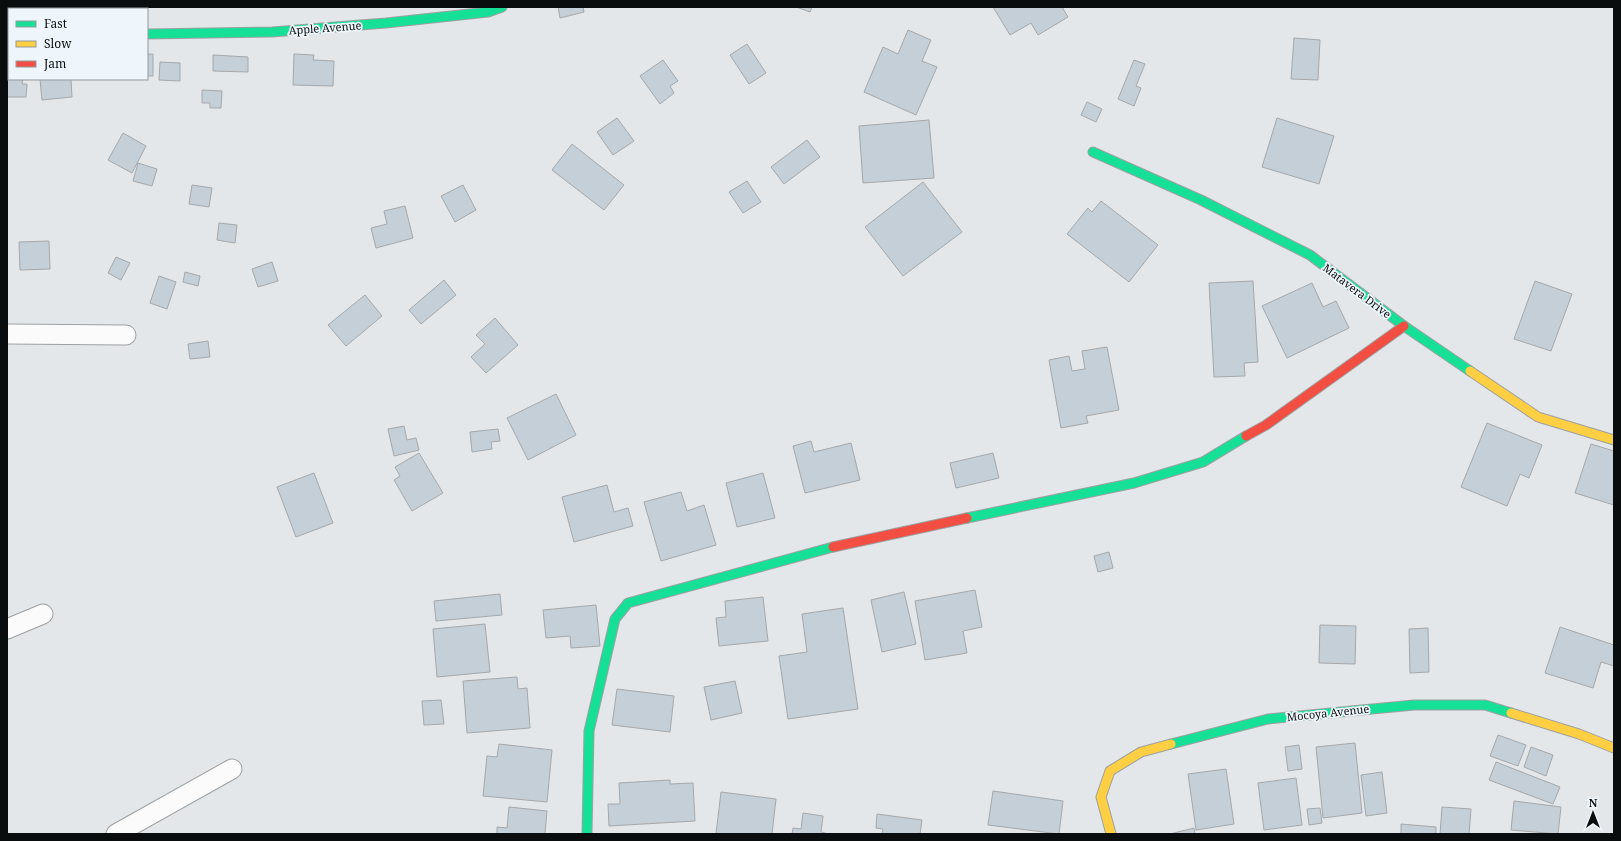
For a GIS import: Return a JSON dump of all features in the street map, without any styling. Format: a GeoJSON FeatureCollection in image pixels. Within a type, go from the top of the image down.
{"type":"FeatureCollection","features":[{"type":"Feature","properties":{"kind":"street","name":"Apple Avenue"},"geometry":{"type":"LineString","coordinates":[[148,34],[272,32],[488,12],[502,7]]}},
{"type":"Feature","properties":{"kind":"street","name":"Matavera Drive"},"geometry":{"type":"LineString","coordinates":[[1093,152],[1201,200],[1310,255],[1404,326],[1538,418],[1614,440]]}},
{"type":"Feature","properties":{"kind":"street"},"geometry":{"type":"LineString","coordinates":[[587,834],[589,731],[615,619],[628,603],[854,541],[1134,483],[1203,462],[1266,425],[1404,326]]}},
{"type":"Feature","properties":{"kind":"street"},"geometry":{"type":"LineString","coordinates":[[7,334],[126,334]]}},
{"type":"Feature","properties":{"kind":"street"},"geometry":{"type":"LineString","coordinates":[[7,629],[43,614]]}},
{"type":"Feature","properties":{"kind":"street","name":"Mocoya Avenue"},"geometry":{"type":"LineString","coordinates":[[1111,834],[1101,797],[1110,771],[1141,752],[1268,719],[1414,705],[1485,705],[1579,734],[1614,748]]}},
{"type":"Feature","properties":{"kind":"street"},"geometry":{"type":"LineString","coordinates":[[116,834],[232,768]]}},
{"type":"Feature","properties":{"kind":"building"},"geometry":{"type":"Polygon","coordinates":[[[7,7],[29,7],[8,8],[7,20],[7,7]]]}},
{"type":"Feature","properties":{"kind":"building"},"geometry":{"type":"Polygon","coordinates":[[[88,7],[102,7],[102,8],[88,7]]]}},
{"type":"Feature","properties":{"kind":"building"},"geometry":{"type":"Polygon","coordinates":[[[558,7],[583,7],[584,12],[560,18],[558,7]]]}},
{"type":"Feature","properties":{"kind":"building"},"geometry":{"type":"Polygon","coordinates":[[[796,7],[812,7],[810,12],[796,7]]]}},
{"type":"Feature","properties":{"kind":"building"},"geometry":{"type":"Polygon","coordinates":[[[993,7],[1062,7],[1068,17],[1038,35],[1031,23],[1010,35],[993,7]]]}},
{"type":"Feature","properties":{"kind":"building"},"geometry":{"type":"Polygon","coordinates":[[[908,30],[931,40],[922,61],[937,67],[916,115],[864,92],[883,47],[898,54],[908,30]]]}},
{"type":"Feature","properties":{"kind":"building"},"geometry":{"type":"Polygon","coordinates":[[[1294,38],[1320,40],[1318,80],[1291,79],[1294,38]]]}},
{"type":"Feature","properties":{"kind":"building"},"geometry":{"type":"Polygon","coordinates":[[[747,44],[766,73],[749,84],[730,55],[747,44]]]}},
{"type":"Feature","properties":{"kind":"building"},"geometry":{"type":"Polygon","coordinates":[[[148,54],[153,54],[153,76],[148,76],[148,54]]]}},
{"type":"Feature","properties":{"kind":"building"},"geometry":{"type":"Polygon","coordinates":[[[294,54],[314,55],[313,60],[334,61],[333,86],[293,85],[294,54]]]}},
{"type":"Feature","properties":{"kind":"building"},"geometry":{"type":"Polygon","coordinates":[[[213,55],[248,57],[248,72],[213,71],[213,55]]]}},
{"type":"Feature","properties":{"kind":"building"},"geometry":{"type":"Polygon","coordinates":[[[663,60],[678,81],[670,86],[674,93],[660,104],[640,76],[663,60]]]}},
{"type":"Feature","properties":{"kind":"building"},"geometry":{"type":"Polygon","coordinates":[[[1134,60],[1145,64],[1136,86],[1141,88],[1134,106],[1118,99],[1134,60]]]}},
{"type":"Feature","properties":{"kind":"building"},"geometry":{"type":"Polygon","coordinates":[[[160,62],[180,63],[180,81],[159,80],[160,62]]]}},
{"type":"Feature","properties":{"kind":"building"},"geometry":{"type":"Polygon","coordinates":[[[7,75],[8,80],[23,80],[22,84],[27,84],[26,97],[7,97],[7,75]]]}},
{"type":"Feature","properties":{"kind":"building"},"geometry":{"type":"Polygon","coordinates":[[[40,80],[71,80],[72,97],[42,100],[40,80]]]}},
{"type":"Feature","properties":{"kind":"building"},"geometry":{"type":"Polygon","coordinates":[[[202,90],[222,91],[221,108],[210,108],[210,103],[202,103],[202,90]]]}},
{"type":"Feature","properties":{"kind":"building"},"geometry":{"type":"Polygon","coordinates":[[[1087,102],[1102,109],[1096,122],[1081,115],[1087,102]]]}},
{"type":"Feature","properties":{"kind":"building"},"geometry":{"type":"Polygon","coordinates":[[[617,118],[634,141],[613,155],[597,132],[617,118]]]}},
{"type":"Feature","properties":{"kind":"building"},"geometry":{"type":"Polygon","coordinates":[[[1277,118],[1334,136],[1319,184],[1262,167],[1277,118]]]}},
{"type":"Feature","properties":{"kind":"building"},"geometry":{"type":"Polygon","coordinates":[[[929,120],[934,178],[863,183],[859,126],[929,120]]]}},
{"type":"Feature","properties":{"kind":"building"},"geometry":{"type":"Polygon","coordinates":[[[123,133],[146,146],[132,173],[108,160],[123,133]]]}},
{"type":"Feature","properties":{"kind":"building"},"geometry":{"type":"Polygon","coordinates":[[[807,140],[820,157],[784,184],[771,167],[807,140]]]}},
{"type":"Feature","properties":{"kind":"building"},"geometry":{"type":"Polygon","coordinates":[[[572,144],[624,185],[604,210],[552,170],[572,144]]]}},
{"type":"Feature","properties":{"kind":"building"},"geometry":{"type":"Polygon","coordinates":[[[138,163],[157,169],[152,186],[133,181],[138,163]]]}},
{"type":"Feature","properties":{"kind":"building"},"geometry":{"type":"Polygon","coordinates":[[[747,181],[761,202],[743,213],[729,192],[747,181]]]}},
{"type":"Feature","properties":{"kind":"building"},"geometry":{"type":"Polygon","coordinates":[[[923,182],[962,232],[903,276],[865,227],[923,182]]]}},
{"type":"Feature","properties":{"kind":"building"},"geometry":{"type":"Polygon","coordinates":[[[192,185],[212,188],[209,207],[189,204],[192,185]]]}},
{"type":"Feature","properties":{"kind":"building"},"geometry":{"type":"Polygon","coordinates":[[[463,185],[476,210],[455,222],[441,196],[463,185]]]}},
{"type":"Feature","properties":{"kind":"building"},"geometry":{"type":"Polygon","coordinates":[[[1101,201],[1158,245],[1129,282],[1067,234],[1088,208],[1092,212],[1101,201]]]}},
{"type":"Feature","properties":{"kind":"building"},"geometry":{"type":"Polygon","coordinates":[[[405,206],[413,238],[376,248],[371,228],[387,224],[384,211],[405,206]]]}},
{"type":"Feature","properties":{"kind":"building"},"geometry":{"type":"Polygon","coordinates":[[[219,223],[237,225],[235,243],[217,240],[219,223]]]}},
{"type":"Feature","properties":{"kind":"building"},"geometry":{"type":"Polygon","coordinates":[[[49,241],[50,269],[20,270],[19,242],[49,241]]]}},
{"type":"Feature","properties":{"kind":"building"},"geometry":{"type":"Polygon","coordinates":[[[116,257],[130,263],[121,280],[108,273],[116,257]]]}},
{"type":"Feature","properties":{"kind":"building"},"geometry":{"type":"Polygon","coordinates":[[[272,262],[278,281],[258,287],[252,269],[272,262]]]}},
{"type":"Feature","properties":{"kind":"building"},"geometry":{"type":"Polygon","coordinates":[[[185,272],[200,276],[198,286],[183,282],[185,272]]]}},
{"type":"Feature","properties":{"kind":"building"},"geometry":{"type":"Polygon","coordinates":[[[159,276],[176,282],[167,309],[150,303],[159,276]]]}},
{"type":"Feature","properties":{"kind":"building"},"geometry":{"type":"Polygon","coordinates":[[[444,280],[456,295],[421,324],[409,310],[444,280]]]}},
{"type":"Feature","properties":{"kind":"building"},"geometry":{"type":"Polygon","coordinates":[[[1253,281],[1258,362],[1244,363],[1245,376],[1214,377],[1209,283],[1253,281]]]}},
{"type":"Feature","properties":{"kind":"building"},"geometry":{"type":"Polygon","coordinates":[[[1535,281],[1572,294],[1551,351],[1514,339],[1535,281]]]}},
{"type":"Feature","properties":{"kind":"building"},"geometry":{"type":"Polygon","coordinates":[[[1312,283],[1323,307],[1336,301],[1349,328],[1287,358],[1262,306],[1312,283]]]}},
{"type":"Feature","properties":{"kind":"building"},"geometry":{"type":"Polygon","coordinates":[[[365,295],[382,316],[346,346],[328,325],[365,295]]]}},
{"type":"Feature","properties":{"kind":"building"},"geometry":{"type":"Polygon","coordinates":[[[495,318],[518,345],[486,373],[471,357],[485,344],[476,335],[495,318]]]}},
{"type":"Feature","properties":{"kind":"building"},"geometry":{"type":"Polygon","coordinates":[[[208,341],[210,357],[190,359],[188,344],[208,341]]]}},
{"type":"Feature","properties":{"kind":"building"},"geometry":{"type":"Polygon","coordinates":[[[1107,347],[1119,410],[1086,416],[1088,423],[1061,428],[1049,360],[1069,356],[1072,371],[1085,369],[1082,351],[1107,347]]]}},
{"type":"Feature","properties":{"kind":"building"},"geometry":{"type":"Polygon","coordinates":[[[556,394],[576,435],[528,460],[507,418],[556,394]]]}},
{"type":"Feature","properties":{"kind":"building"},"geometry":{"type":"Polygon","coordinates":[[[1487,423],[1542,445],[1529,478],[1520,474],[1507,506],[1461,487],[1487,423]]]}},
{"type":"Feature","properties":{"kind":"building"},"geometry":{"type":"Polygon","coordinates":[[[404,426],[407,440],[416,438],[419,450],[394,456],[388,429],[404,426]]]}},
{"type":"Feature","properties":{"kind":"building"},"geometry":{"type":"Polygon","coordinates":[[[498,429],[500,441],[491,442],[492,449],[472,452],[470,432],[498,429]]]}},
{"type":"Feature","properties":{"kind":"building"},"geometry":{"type":"Polygon","coordinates":[[[811,441],[814,452],[851,443],[860,480],[805,493],[793,446],[811,441]]]}},
{"type":"Feature","properties":{"kind":"building"},"geometry":{"type":"Polygon","coordinates":[[[1591,444],[1614,451],[1614,505],[1575,493],[1591,444]]]}},
{"type":"Feature","properties":{"kind":"building"},"geometry":{"type":"Polygon","coordinates":[[[419,453],[443,493],[412,511],[394,480],[400,476],[395,467],[419,453]]]}},
{"type":"Feature","properties":{"kind":"building"},"geometry":{"type":"Polygon","coordinates":[[[993,453],[999,478],[956,488],[950,463],[993,453]]]}},
{"type":"Feature","properties":{"kind":"building"},"geometry":{"type":"Polygon","coordinates":[[[314,473],[333,523],[296,537],[277,487],[314,473]]]}},
{"type":"Feature","properties":{"kind":"building"},"geometry":{"type":"Polygon","coordinates":[[[763,473],[775,518],[737,527],[726,483],[763,473]]]}},
{"type":"Feature","properties":{"kind":"building"},"geometry":{"type":"Polygon","coordinates":[[[607,485],[614,512],[628,508],[633,526],[574,542],[562,497],[607,485]]]}},
{"type":"Feature","properties":{"kind":"building"},"geometry":{"type":"Polygon","coordinates":[[[681,492],[687,511],[704,505],[716,545],[661,561],[644,502],[681,492]]]}},
{"type":"Feature","properties":{"kind":"building"},"geometry":{"type":"Polygon","coordinates":[[[1109,552],[1113,568],[1098,572],[1094,556],[1109,552]]]}},
{"type":"Feature","properties":{"kind":"building"},"geometry":{"type":"Polygon","coordinates":[[[975,590],[982,627],[963,631],[967,653],[925,660],[915,601],[975,590]]]}},
{"type":"Feature","properties":{"kind":"building"},"geometry":{"type":"Polygon","coordinates":[[[904,592],[916,644],[882,652],[871,600],[904,592]]]}},
{"type":"Feature","properties":{"kind":"building"},"geometry":{"type":"Polygon","coordinates":[[[500,594],[502,615],[436,621],[434,601],[500,594]]]}},
{"type":"Feature","properties":{"kind":"building"},"geometry":{"type":"Polygon","coordinates":[[[763,597],[768,641],[719,646],[716,618],[726,617],[725,601],[763,597]]]}},
{"type":"Feature","properties":{"kind":"building"},"geometry":{"type":"Polygon","coordinates":[[[596,605],[600,646],[571,648],[570,636],[546,638],[543,610],[596,605]]]}},
{"type":"Feature","properties":{"kind":"building"},"geometry":{"type":"Polygon","coordinates":[[[843,608],[858,709],[788,719],[779,656],[807,652],[802,614],[843,608]]]}},
{"type":"Feature","properties":{"kind":"building"},"geometry":{"type":"Polygon","coordinates":[[[485,624],[490,672],[437,677],[433,629],[485,624]]]}},
{"type":"Feature","properties":{"kind":"building"},"geometry":{"type":"Polygon","coordinates":[[[1320,625],[1356,626],[1355,664],[1319,663],[1320,625]]]}},
{"type":"Feature","properties":{"kind":"building"},"geometry":{"type":"Polygon","coordinates":[[[1560,627],[1614,645],[1614,666],[1601,662],[1593,688],[1545,673],[1560,627]]]}},
{"type":"Feature","properties":{"kind":"building"},"geometry":{"type":"Polygon","coordinates":[[[1428,628],[1429,672],[1410,673],[1409,629],[1428,628]]]}},
{"type":"Feature","properties":{"kind":"building"},"geometry":{"type":"Polygon","coordinates":[[[517,677],[518,689],[527,688],[530,728],[467,733],[463,681],[517,677]]]}},
{"type":"Feature","properties":{"kind":"building"},"geometry":{"type":"Polygon","coordinates":[[[735,681],[742,713],[711,720],[704,687],[735,681]]]}},
{"type":"Feature","properties":{"kind":"building"},"geometry":{"type":"Polygon","coordinates":[[[617,689],[674,696],[670,732],[612,725],[617,689]]]}},
{"type":"Feature","properties":{"kind":"building"},"geometry":{"type":"Polygon","coordinates":[[[441,700],[444,724],[424,725],[422,701],[441,700]]]}},
{"type":"Feature","properties":{"kind":"building"},"geometry":{"type":"Polygon","coordinates":[[[1498,735],[1526,745],[1518,766],[1490,756],[1498,735]]]}},
{"type":"Feature","properties":{"kind":"building"},"geometry":{"type":"Polygon","coordinates":[[[1355,743],[1362,813],[1323,818],[1316,747],[1355,743]]]}},
{"type":"Feature","properties":{"kind":"building"},"geometry":{"type":"Polygon","coordinates":[[[499,744],[552,750],[547,802],[483,796],[487,756],[497,757],[499,744]]]}},
{"type":"Feature","properties":{"kind":"building"},"geometry":{"type":"Polygon","coordinates":[[[1299,745],[1302,769],[1288,771],[1285,747],[1299,745]]]}},
{"type":"Feature","properties":{"kind":"building"},"geometry":{"type":"Polygon","coordinates":[[[1531,747],[1553,755],[1546,776],[1524,767],[1531,747]]]}},
{"type":"Feature","properties":{"kind":"building"},"geometry":{"type":"Polygon","coordinates":[[[1496,762],[1560,787],[1553,804],[1489,780],[1496,762]]]}},
{"type":"Feature","properties":{"kind":"building"},"geometry":{"type":"Polygon","coordinates":[[[1226,769],[1234,824],[1196,830],[1188,774],[1226,769]]]}},
{"type":"Feature","properties":{"kind":"building"},"geometry":{"type":"Polygon","coordinates":[[[1382,772],[1387,813],[1366,816],[1361,775],[1382,772]]]}},
{"type":"Feature","properties":{"kind":"building"},"geometry":{"type":"Polygon","coordinates":[[[1296,778],[1302,825],[1264,830],[1258,783],[1296,778]]]}},
{"type":"Feature","properties":{"kind":"building"},"geometry":{"type":"Polygon","coordinates":[[[670,780],[670,784],[693,783],[695,821],[609,826],[608,804],[620,804],[619,783],[670,780]]]}},
{"type":"Feature","properties":{"kind":"building"},"geometry":{"type":"Polygon","coordinates":[[[993,791],[1063,801],[1059,834],[988,825],[993,791]]]}},
{"type":"Feature","properties":{"kind":"building"},"geometry":{"type":"Polygon","coordinates":[[[721,792],[776,799],[772,834],[716,834],[721,792]]]}},
{"type":"Feature","properties":{"kind":"building"},"geometry":{"type":"Polygon","coordinates":[[[1514,801],[1561,807],[1558,834],[1511,830],[1514,801]]]}},
{"type":"Feature","properties":{"kind":"building"},"geometry":{"type":"Polygon","coordinates":[[[509,807],[547,811],[545,834],[497,834],[497,827],[507,828],[509,807]]]}},
{"type":"Feature","properties":{"kind":"building"},"geometry":{"type":"Polygon","coordinates":[[[1442,807],[1471,809],[1469,834],[1440,834],[1442,807]]]}},
{"type":"Feature","properties":{"kind":"building"},"geometry":{"type":"Polygon","coordinates":[[[1320,808],[1322,823],[1309,825],[1307,809],[1320,808]]]}},
{"type":"Feature","properties":{"kind":"building"},"geometry":{"type":"Polygon","coordinates":[[[803,813],[823,816],[821,832],[829,834],[792,834],[793,828],[801,829],[803,813]]]}},
{"type":"Feature","properties":{"kind":"building"},"geometry":{"type":"Polygon","coordinates":[[[877,814],[922,820],[920,834],[882,834],[883,829],[876,828],[877,814]]]}},
{"type":"Feature","properties":{"kind":"building"},"geometry":{"type":"Polygon","coordinates":[[[1401,824],[1436,827],[1436,834],[1401,834],[1401,824]]]}},
{"type":"Feature","properties":{"kind":"building"},"geometry":{"type":"Polygon","coordinates":[[[1194,828],[1195,834],[1170,834],[1194,828]]]}},
{"type":"Feature","properties":{"kind":"traffic: fast"},"geometry":{"type":"LineString","coordinates":[[148,34],[272,32],[386,23],[488,12],[502,7]]}},
{"type":"Feature","properties":{"kind":"traffic: fast"},"geometry":{"type":"LineString","coordinates":[[1093,152],[1201,200],[1310,255],[1404,326],[1470,371]]}},
{"type":"Feature","properties":{"kind":"traffic: fast"},"geometry":{"type":"LineString","coordinates":[[967,518],[1134,483],[1203,462],[1246,436]]}},
{"type":"Feature","properties":{"kind":"traffic: fast"},"geometry":{"type":"LineString","coordinates":[[587,834],[589,731],[615,619],[628,603],[833,547]]}},
{"type":"Feature","properties":{"kind":"traffic: fast"},"geometry":{"type":"LineString","coordinates":[[1171,744],[1268,719],[1414,705],[1485,705],[1511,713]]}},
{"type":"Feature","properties":{"kind":"traffic: slow"},"geometry":{"type":"LineString","coordinates":[[1470,371],[1538,417],[1614,440]]}},
{"type":"Feature","properties":{"kind":"traffic: slow"},"geometry":{"type":"LineString","coordinates":[[1511,713],[1579,734],[1614,748]]}},
{"type":"Feature","properties":{"kind":"traffic: slow"},"geometry":{"type":"LineString","coordinates":[[1111,834],[1101,797],[1110,771],[1141,752],[1171,744]]}},
{"type":"Feature","properties":{"kind":"traffic: jam"},"geometry":{"type":"LineString","coordinates":[[1246,436],[1266,425],[1404,326]]}},
{"type":"Feature","properties":{"kind":"traffic: jam"},"geometry":{"type":"LineString","coordinates":[[833,547],[967,518]]}}]}
